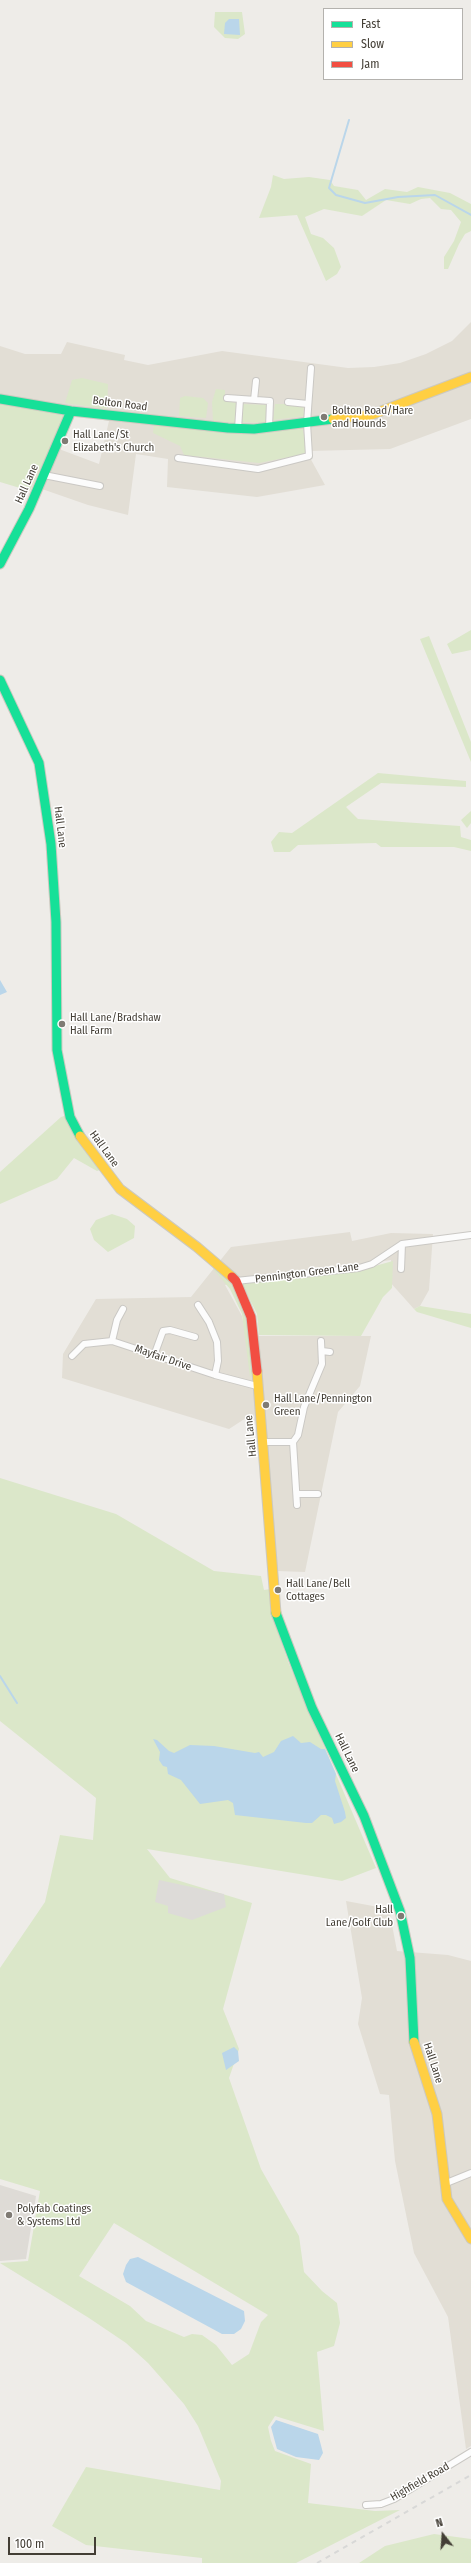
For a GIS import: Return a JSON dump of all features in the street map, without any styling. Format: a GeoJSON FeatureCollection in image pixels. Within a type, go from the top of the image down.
{"type":"FeatureCollection","features":[{"type":"Feature","properties":{"kind":"street"},"geometry":{"type":"LineString","coordinates":[[178,458],[258,469],[304,459],[309,456],[307,422],[311,368]]}},
{"type":"Feature","properties":{"kind":"street","name":"Bolton Road"},"geometry":{"type":"LineString","coordinates":[[0,398],[71,411],[238,429],[269,428],[371,415],[471,377]]}},
{"type":"Feature","properties":{"kind":"street"},"geometry":{"type":"LineString","coordinates":[[254,400],[256,381]]}},
{"type":"Feature","properties":{"kind":"street"},"geometry":{"type":"LineString","coordinates":[[227,398],[270,401],[269,428]]}},
{"type":"Feature","properties":{"kind":"street"},"geometry":{"type":"LineString","coordinates":[[238,429],[240,400]]}},
{"type":"Feature","properties":{"kind":"street"},"geometry":{"type":"LineString","coordinates":[[288,402],[308,404]]}},
{"type":"Feature","properties":{"kind":"street","name":"Hall Lane"},"geometry":{"type":"LineString","coordinates":[[0,564],[44,475],[71,411]]}},
{"type":"Feature","properties":{"kind":"street"},"geometry":{"type":"LineString","coordinates":[[44,475],[100,486]]}},
{"type":"Feature","properties":{"kind":"street","name":"Hall Lane"},"geometry":{"type":"LineString","coordinates":[[0,680],[32,744],[39,763],[51,844],[56,922],[57,1050],[70,1117],[84,1144],[120,1189],[197,1247],[236,1281],[251,1317],[264,1442],[276,1617],[312,1708],[364,1816],[400,1911],[410,1958],[413,2038],[437,2114],[444,2184],[447,2199],[471,2239]]}},
{"type":"Feature","properties":{"kind":"street"},"geometry":{"type":"LineString","coordinates":[[401,1269],[400,1245],[471,1236]]}},
{"type":"Feature","properties":{"kind":"street","name":"Pennington Green Lane"},"geometry":{"type":"LineString","coordinates":[[236,1281],[359,1268],[372,1264],[400,1245]]}},
{"type":"Feature","properties":{"kind":"street"},"geometry":{"type":"LineString","coordinates":[[198,1305],[210,1322],[217,1342],[218,1361],[215,1375]]}},
{"type":"Feature","properties":{"kind":"street"},"geometry":{"type":"LineString","coordinates":[[112,1341],[117,1320],[123,1309]]}},
{"type":"Feature","properties":{"kind":"street"},"geometry":{"type":"LineString","coordinates":[[155,1353],[163,1331],[170,1330],[194,1337]]}},
{"type":"Feature","properties":{"kind":"street","name":"Mayfair Drive"},"geometry":{"type":"LineString","coordinates":[[72,1356],[84,1344],[112,1341],[155,1353],[215,1375],[257,1386]]}},
{"type":"Feature","properties":{"kind":"street"},"geometry":{"type":"LineString","coordinates":[[297,1506],[293,1442],[298,1435],[304,1407],[322,1364],[321,1341]]}},
{"type":"Feature","properties":{"kind":"street"},"geometry":{"type":"LineString","coordinates":[[322,1351],[330,1352]]}},
{"type":"Feature","properties":{"kind":"street"},"geometry":{"type":"LineString","coordinates":[[264,1442],[293,1442]]}},
{"type":"Feature","properties":{"kind":"street"},"geometry":{"type":"LineString","coordinates":[[297,1494],[318,1494]]}},
{"type":"Feature","properties":{"kind":"street"},"geometry":{"type":"LineString","coordinates":[[444,2184],[471,2173]]}},
{"type":"Feature","properties":{"kind":"street","name":"Highfield Road"},"geometry":{"type":"LineString","coordinates":[[366,2505],[381,2504],[394,2499],[471,2452]]}},
{"type":"Feature","properties":{"kind":"shaded area"},"geometry":{"type":"Polygon","coordinates":[[[471,322],[471,419],[390,449],[309,451],[309,456],[325,485],[257,497],[167,487],[168,459],[136,454],[128,515],[88,505],[42,489],[59,449],[99,464],[109,421],[0,404],[0,346],[25,354],[61,354],[67,342],[125,355],[124,360],[148,365],[222,351],[348,368],[374,367],[400,363],[426,354],[452,341],[471,322]]]}},
{"type":"Feature","properties":{"kind":"shaded area"},"geometry":{"type":"Polygon","coordinates":[[[350,1232],[352,1241],[391,1233],[433,1234],[429,1290],[420,1306],[414,1309],[389,1281],[391,1260],[225,1285],[242,1316],[246,1336],[371,1336],[360,1386],[338,1412],[305,1572],[277,1571],[266,1424],[246,1418],[229,1429],[62,1378],[63,1354],[96,1299],[191,1297],[231,1247],[350,1232]]]}},
{"type":"Feature","properties":{"kind":"shaded area"},"geometry":{"type":"Polygon","coordinates":[[[159,1880],[224,1894],[226,1907],[192,1920],[168,1913],[168,1906],[155,1902],[159,1880]]]}},
{"type":"Feature","properties":{"kind":"shaded area"},"geometry":{"type":"Polygon","coordinates":[[[346,1901],[389,1909],[397,1951],[448,1955],[471,1961],[471,2446],[466,2449],[448,2317],[414,2253],[395,2161],[389,2095],[380,2094],[358,2024],[362,1998],[346,1901]]]}},
{"type":"Feature","properties":{"kind":"shaded area"},"geometry":{"type":"Polygon","coordinates":[[[0,2185],[36,2196],[26,2259],[0,2261],[0,2185]]]}},
{"type":"Feature","properties":{"kind":"green space"},"geometry":{"type":"Polygon","coordinates":[[[215,12],[242,12],[245,34],[238,39],[225,38],[214,27],[215,12]]]}},
{"type":"Feature","properties":{"kind":"green space"},"geometry":{"type":"Polygon","coordinates":[[[273,175],[284,179],[309,177],[330,180],[334,186],[358,190],[366,200],[385,189],[407,192],[418,187],[450,193],[471,204],[471,231],[465,234],[448,269],[444,269],[444,257],[454,241],[461,222],[451,210],[441,209],[430,198],[421,199],[410,204],[386,200],[362,216],[324,209],[305,217],[311,234],[323,238],[334,248],[341,267],[337,274],[326,281],[297,215],[259,218],[271,187],[273,175]]]}},
{"type":"Feature","properties":{"kind":"green space"},"geometry":{"type":"Polygon","coordinates":[[[82,378],[108,384],[107,409],[65,403],[72,380],[82,378]]]}},
{"type":"Feature","properties":{"kind":"green space"},"geometry":{"type":"Polygon","coordinates":[[[216,389],[225,390],[225,401],[237,403],[236,423],[213,421],[212,402],[216,389]]]}},
{"type":"Feature","properties":{"kind":"green space"},"geometry":{"type":"Polygon","coordinates":[[[185,396],[203,398],[208,403],[206,418],[179,416],[180,398],[185,396]]]}},
{"type":"Feature","properties":{"kind":"green space"},"geometry":{"type":"Polygon","coordinates":[[[0,404],[66,414],[30,491],[0,482],[0,404]]]}},
{"type":"Feature","properties":{"kind":"green space"},"geometry":{"type":"Polygon","coordinates":[[[242,404],[269,405],[268,423],[242,422],[242,404]]]}},
{"type":"Feature","properties":{"kind":"green space"},"geometry":{"type":"Polygon","coordinates":[[[275,404],[303,404],[304,416],[273,420],[275,404]]]}},
{"type":"Feature","properties":{"kind":"green space"},"geometry":{"type":"Polygon","coordinates":[[[154,425],[227,431],[302,426],[307,448],[304,454],[259,463],[184,455],[180,446],[153,433],[154,425]]]}},
{"type":"Feature","properties":{"kind":"green space"},"geometry":{"type":"Polygon","coordinates":[[[471,630],[471,650],[452,654],[447,644],[471,630]]]}},
{"type":"Feature","properties":{"kind":"green space"},"geometry":{"type":"Polygon","coordinates":[[[429,636],[471,742],[471,762],[420,639],[429,636]]]}},
{"type":"Feature","properties":{"kind":"green space"},"geometry":{"type":"Polygon","coordinates":[[[378,773],[466,781],[466,787],[381,783],[346,807],[358,819],[460,826],[461,837],[471,840],[471,851],[454,847],[381,847],[376,843],[298,845],[290,852],[274,852],[271,842],[279,832],[292,833],[378,773]]]}},
{"type":"Feature","properties":{"kind":"green space"},"geometry":{"type":"Polygon","coordinates":[[[471,811],[471,823],[467,828],[461,820],[471,811]]]}},
{"type":"Feature","properties":{"kind":"green space"},"geometry":{"type":"Polygon","coordinates":[[[67,1115],[100,1170],[97,1171],[74,1158],[57,1179],[0,1204],[0,1172],[61,1117],[67,1115]]]}},
{"type":"Feature","properties":{"kind":"green space"},"geometry":{"type":"Polygon","coordinates":[[[112,1214],[127,1219],[135,1226],[134,1238],[108,1252],[94,1240],[90,1229],[96,1220],[112,1214]]]}},
{"type":"Feature","properties":{"kind":"green space"},"geometry":{"type":"Polygon","coordinates":[[[393,1261],[392,1288],[383,1297],[361,1336],[259,1335],[257,1314],[242,1284],[360,1270],[393,1261]]]}},
{"type":"Feature","properties":{"kind":"green space"},"geometry":{"type":"Polygon","coordinates":[[[216,1266],[233,1285],[247,1314],[253,1375],[250,1377],[242,1314],[230,1289],[213,1269],[216,1266]]]}},
{"type":"Feature","properties":{"kind":"green space"},"geometry":{"type":"Polygon","coordinates":[[[420,1306],[471,1314],[471,1328],[417,1312],[414,1309],[420,1306]]]}},
{"type":"Feature","properties":{"kind":"green space"},"geometry":{"type":"Polygon","coordinates":[[[0,1478],[116,1514],[214,1571],[261,1576],[264,1590],[270,1589],[276,1627],[289,1664],[376,1868],[342,1881],[147,1849],[170,1878],[252,1903],[223,2009],[239,2049],[229,2078],[261,2169],[299,2236],[304,2272],[322,2291],[337,2303],[340,2323],[334,2346],[317,2352],[324,2431],[275,2416],[268,2427],[271,2441],[275,2451],[311,2464],[308,2503],[375,2511],[400,2510],[296,2563],[202,2563],[202,2558],[86,2545],[52,2526],[86,2467],[220,2490],[221,2481],[198,2426],[184,2404],[148,2363],[126,2343],[89,2318],[0,2263],[28,2261],[40,2191],[0,2179],[0,1968],[45,1902],[60,1835],[93,1840],[96,1798],[0,1721],[0,1478]],[[114,2223],[79,2276],[130,2306],[146,2321],[184,2337],[192,2334],[202,2335],[216,2345],[232,2365],[249,2354],[261,2322],[268,2315],[114,2223]]]}},
{"type":"Feature","properties":{"kind":"green space"},"geometry":{"type":"Polygon","coordinates":[[[434,2534],[471,2539],[471,2563],[359,2563],[385,2546],[434,2534]]]}},
{"type":"Feature","properties":{"kind":"water"},"geometry":{"type":"Polygon","coordinates":[[[229,19],[239,19],[240,35],[224,34],[225,23],[229,19]]]}},
{"type":"Feature","properties":{"kind":"water"},"geometry":{"type":"Polygon","coordinates":[[[0,980],[7,992],[0,995],[0,980]]]}},
{"type":"Feature","properties":{"kind":"water"},"geometry":{"type":"Polygon","coordinates":[[[293,1736],[301,1743],[310,1742],[321,1749],[325,1749],[336,1774],[335,1781],[345,1812],[346,1818],[341,1822],[334,1824],[332,1818],[326,1815],[321,1815],[312,1823],[306,1823],[235,1815],[233,1803],[228,1800],[200,1804],[181,1780],[168,1774],[167,1767],[163,1766],[159,1760],[160,1752],[153,1739],[157,1740],[169,1751],[174,1753],[190,1745],[214,1746],[255,1753],[259,1752],[263,1757],[274,1752],[281,1741],[293,1736]]]}},
{"type":"Feature","properties":{"kind":"water"},"geometry":{"type":"Polygon","coordinates":[[[234,2047],[238,2051],[239,2061],[226,2070],[222,2053],[234,2047]]]}},
{"type":"Feature","properties":{"kind":"water"},"geometry":{"type":"Polygon","coordinates":[[[138,2257],[244,2311],[245,2321],[241,2329],[234,2334],[222,2334],[126,2282],[123,2274],[126,2265],[130,2259],[138,2257]]]}},
{"type":"Feature","properties":{"kind":"water"},"geometry":{"type":"Polygon","coordinates":[[[276,2420],[318,2434],[323,2453],[319,2460],[296,2457],[277,2449],[271,2427],[276,2420]]]}},
{"type":"Feature","properties":{"kind":"waterway"},"geometry":{"type":"LineString","coordinates":[[349,120],[329,188],[336,195],[365,203],[398,197],[435,195],[471,215]]}},
{"type":"Feature","properties":{"kind":"waterway"},"geometry":{"type":"LineString","coordinates":[[0,1676],[17,1703]]}},
{"type":"Feature","properties":{"kind":"railway"},"geometry":{"type":"LineString","coordinates":[[317,2563],[471,2475]]}},
{"type":"Feature","properties":{"kind":"traffic: fast"},"geometry":{"type":"LineString","coordinates":[[0,399],[71,411],[228,428],[254,429],[333,419]]}},
{"type":"Feature","properties":{"kind":"traffic: fast"},"geometry":{"type":"LineString","coordinates":[[0,564],[29,509],[71,411]]}},
{"type":"Feature","properties":{"kind":"traffic: fast"},"geometry":{"type":"LineString","coordinates":[[0,680],[39,763],[51,844],[56,922],[57,1050],[70,1117],[80,1136]]}},
{"type":"Feature","properties":{"kind":"traffic: fast"},"geometry":{"type":"LineString","coordinates":[[276,1613],[312,1708],[364,1816],[400,1911],[410,1958],[414,2042]]}},
{"type":"Feature","properties":{"kind":"traffic: slow"},"geometry":{"type":"LineString","coordinates":[[333,419],[371,415],[471,377]]}},
{"type":"Feature","properties":{"kind":"traffic: slow"},"geometry":{"type":"LineString","coordinates":[[80,1136],[120,1189],[197,1247],[232,1277]]}},
{"type":"Feature","properties":{"kind":"traffic: slow"},"geometry":{"type":"LineString","coordinates":[[257,1371],[276,1613]]}},
{"type":"Feature","properties":{"kind":"traffic: slow"},"geometry":{"type":"LineString","coordinates":[[414,2042],[437,2114],[447,2199],[471,2239]]}},
{"type":"Feature","properties":{"kind":"traffic: jam"},"geometry":{"type":"LineString","coordinates":[[232,1277],[236,1281],[251,1317],[257,1371]]}},
{"type":"Feature","properties":{"kind":"place","name":"Bolton Road/Hare and Hounds"},"geometry":{"type":"Point","coordinates":[324,417]}},
{"type":"Feature","properties":{"kind":"place","name":"Hall Lane/St Elizabeth's Church"},"geometry":{"type":"Point","coordinates":[65,441]}},
{"type":"Feature","properties":{"kind":"place","name":"Hall Lane/Bradshaw Hall Farm"},"geometry":{"type":"Point","coordinates":[62,1024]}},
{"type":"Feature","properties":{"kind":"place","name":"Hall Lane/Pennington Green"},"geometry":{"type":"Point","coordinates":[266,1405]}},
{"type":"Feature","properties":{"kind":"place","name":"Hall Lane/Bell Cottages"},"geometry":{"type":"Point","coordinates":[278,1590]}},
{"type":"Feature","properties":{"kind":"place","name":"Hall Lane/Golf Club"},"geometry":{"type":"Point","coordinates":[401,1916]}},
{"type":"Feature","properties":{"kind":"place","name":"Polyfab Coatings & Systems Ltd"},"geometry":{"type":"Point","coordinates":[9,2215]}}]}
